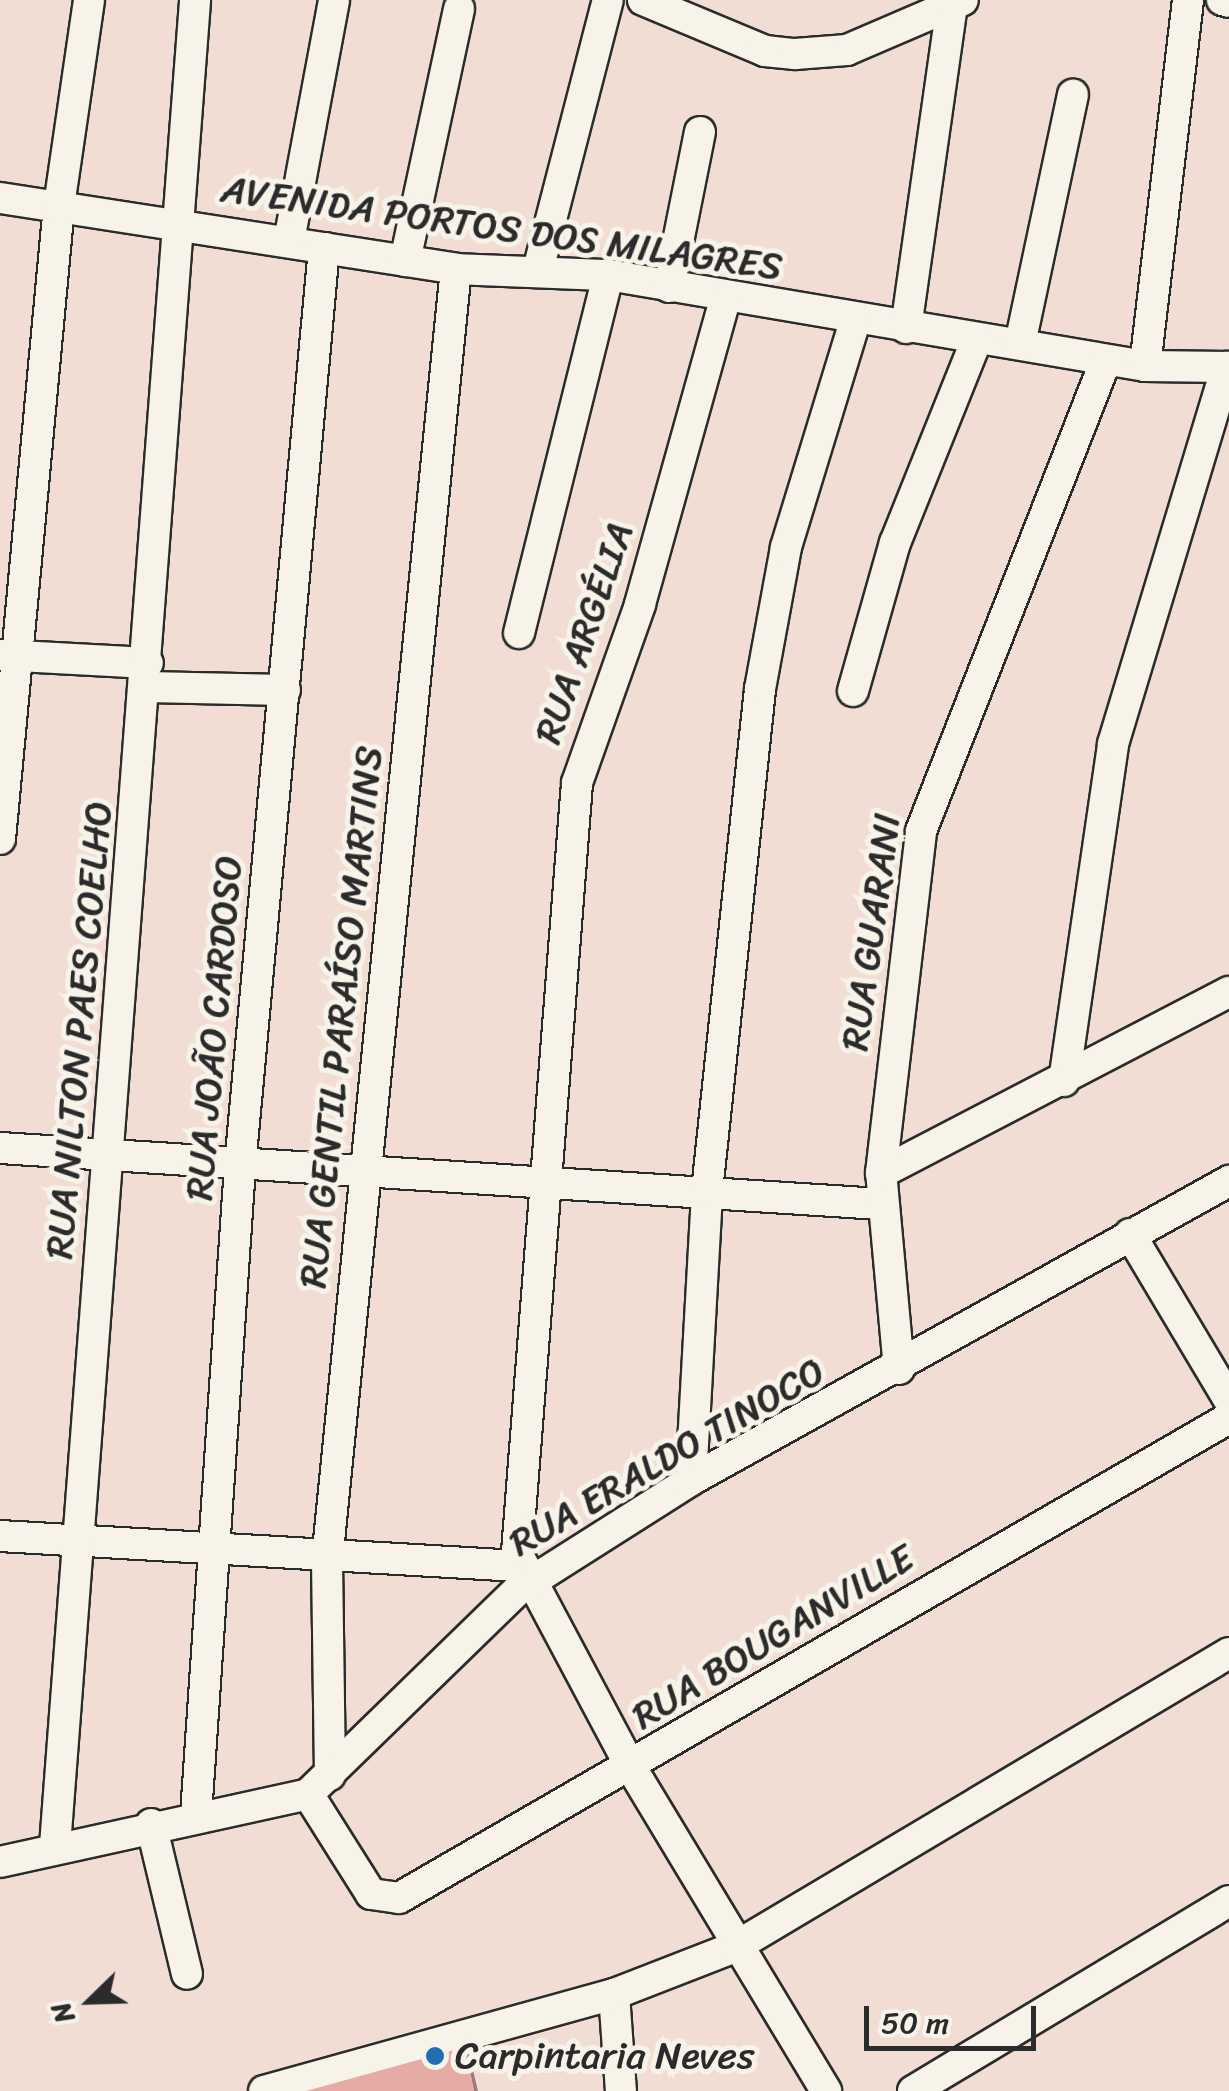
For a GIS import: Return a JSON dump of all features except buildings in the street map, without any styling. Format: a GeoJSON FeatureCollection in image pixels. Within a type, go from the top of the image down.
{"type":"FeatureCollection","features":[{"type":"Feature","properties":{"kind":"street"},"geometry":{"type":"LineString","coordinates":[[0,839],[8,655],[59,206],[89,0]]}},
{"type":"Feature","properties":{"kind":"street","name":"RUA NILTON PAES COELHO"},"geometry":{"type":"LineString","coordinates":[[55,1846],[74,1542],[148,675],[176,220],[195,0]]}},
{"type":"Feature","properties":{"kind":"street"},"geometry":{"type":"LineString","coordinates":[[289,241],[334,0]]}},
{"type":"Feature","properties":{"kind":"street"},"geometry":{"type":"LineString","coordinates":[[538,270],[608,0]]}},
{"type":"Feature","properties":{"kind":"street"},"geometry":{"type":"LineString","coordinates":[[643,0],[765,51],[795,54],[847,50],[958,3]]}},
{"type":"Feature","properties":{"kind":"street"},"geometry":{"type":"LineString","coordinates":[[1145,366],[1188,0]]}},
{"type":"Feature","properties":{"kind":"street"},"geometry":{"type":"LineString","coordinates":[[906,328],[958,3]]}},
{"type":"Feature","properties":{"kind":"street"},"geometry":{"type":"LineString","coordinates":[[405,261],[459,8]]}},
{"type":"Feature","properties":{"kind":"street"},"geometry":{"type":"LineString","coordinates":[[1020,344],[1073,95]]}},
{"type":"Feature","properties":{"kind":"street"},"geometry":{"type":"LineString","coordinates":[[669,287],[700,132]]}},
{"type":"Feature","properties":{"kind":"street","name":"AVENIDA PORTOS DOS MILAGRES"},"geometry":{"type":"LineString","coordinates":[[0,198],[176,220],[456,269],[608,276],[855,322],[1020,344],[1145,366],[1228,367]]}},
{"type":"Feature","properties":{"kind":"street","name":"RUA JOÃO CARDOSO"},"geometry":{"type":"LineString","coordinates":[[196,1815],[209,1552],[240,1166],[324,248]]}},
{"type":"Feature","properties":{"kind":"street","name":"RUA GENTIL PARAÍSO MARTINS"},"geometry":{"type":"LineString","coordinates":[[319,1784],[327,1560],[456,269]]}},
{"type":"Feature","properties":{"kind":"street"},"geometry":{"type":"LineString","coordinates":[[519,633],[608,276]]}},
{"type":"Feature","properties":{"kind":"street","name":"RUA ARGÉLIA"},"geometry":{"type":"LineString","coordinates":[[523,1575],[542,1182],[586,739],[640,605],[726,296]]}},
{"type":"Feature","properties":{"kind":"street"},"geometry":{"type":"LineString","coordinates":[[691,1480],[707,1191],[774,606],[855,322]]}},
{"type":"Feature","properties":{"kind":"street"},"geometry":{"type":"LineString","coordinates":[[854,691],[895,544],[977,339]]}},
{"type":"Feature","properties":{"kind":"street","name":"RUA GUARANI"},"geometry":{"type":"LineString","coordinates":[[898,1369],[881,1173],[925,814],[1106,360]]}},
{"type":"Feature","properties":{"kind":"street"},"geometry":{"type":"LineString","coordinates":[[1064,1081],[1113,744],[1228,367]]}},
{"type":"Feature","properties":{"kind":"street"},"geometry":{"type":"LineString","coordinates":[[8,655],[286,690]]}},
{"type":"Feature","properties":{"kind":"street"},"geometry":{"type":"LineString","coordinates":[[881,1173],[1229,992]]}},
{"type":"Feature","properties":{"kind":"street"},"geometry":{"type":"LineString","coordinates":[[0,1148],[881,1204]]}},
{"type":"Feature","properties":{"kind":"street","name":"RUA ERALDO TINOCO"},"geometry":{"type":"LineString","coordinates":[[319,1784],[523,1575],[1229,1181]]}},
{"type":"Feature","properties":{"kind":"street"},"geometry":{"type":"LineString","coordinates":[[1130,1234],[1229,1400]]}},
{"type":"Feature","properties":{"kind":"street","name":"RUA BOUGANVILLE"},"geometry":{"type":"LineString","coordinates":[[319,1784],[360,1878],[375,1896],[399,1898],[632,1769],[1229,1418]]}},
{"type":"Feature","properties":{"kind":"street"},"geometry":{"type":"LineString","coordinates":[[0,1536],[523,1575],[735,1947],[826,2091]]}},
{"type":"Feature","properties":{"kind":"street"},"geometry":{"type":"LineString","coordinates":[[264,2091],[320,2083],[614,1994],[735,1947],[1229,1653]]}},
{"type":"Feature","properties":{"kind":"street"},"geometry":{"type":"LineString","coordinates":[[0,1862],[319,1784]]}},
{"type":"Feature","properties":{"kind":"street"},"geometry":{"type":"LineString","coordinates":[[152,1824],[187,1974]]}},
{"type":"Feature","properties":{"kind":"street"},"geometry":{"type":"LineString","coordinates":[[914,2091],[1229,1901]]}},
{"type":"Feature","properties":{"kind":"street"},"geometry":{"type":"LineString","coordinates":[[614,1994],[621,2091]]}},
{"type":"Feature","properties":{"kind":"place","name":"Carpintaria Neves"},"geometry":{"type":"Point","coordinates":[435,2056]}}]}
